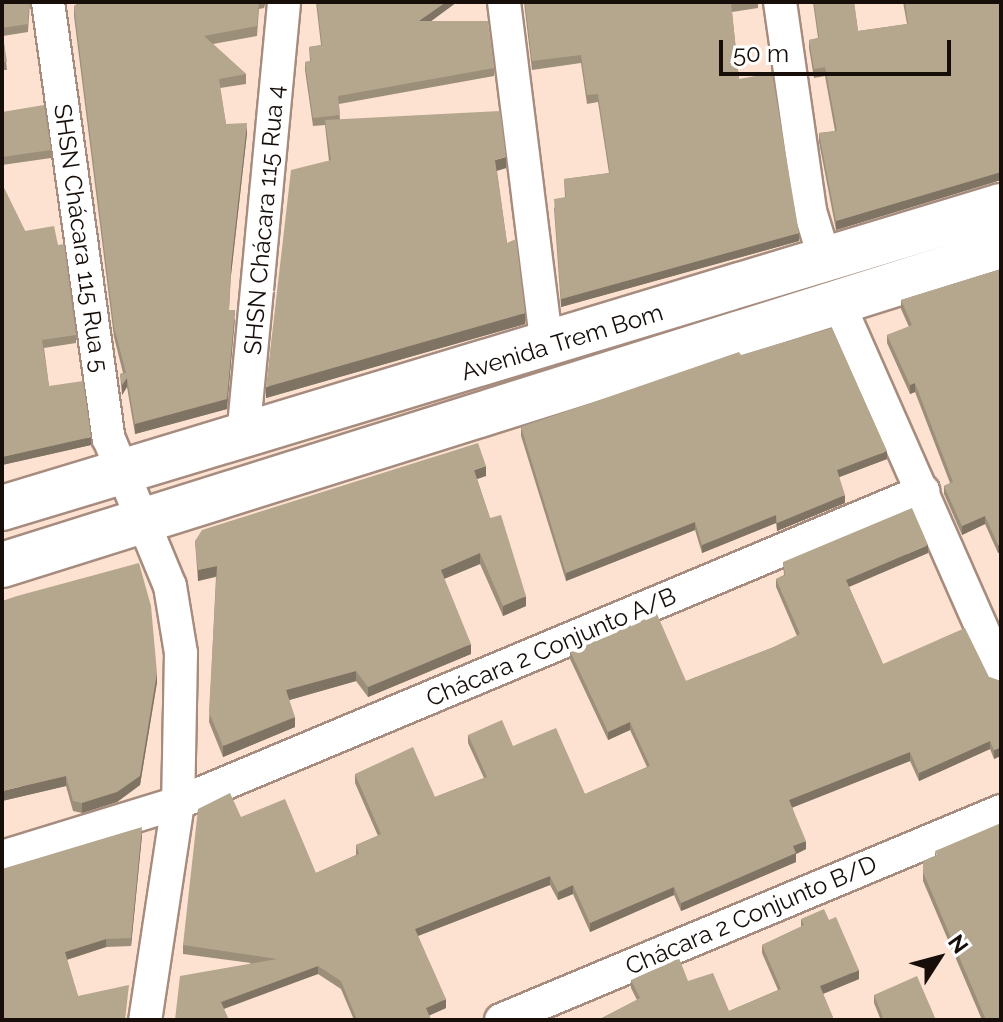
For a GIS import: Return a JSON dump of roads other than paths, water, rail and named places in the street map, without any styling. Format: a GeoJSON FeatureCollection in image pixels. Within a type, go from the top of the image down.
{"type":"FeatureCollection","features":[{"type":"Feature","properties":{"kind":"street","name":"SHSN Chácara 115 Rua 5"},"geometry":{"type":"LineString","coordinates":[[48,2],[109,439],[121,472]]}},
{"type":"Feature","properties":{"kind":"street","name":"SHSN Chácara 115 Rua 4"},"geometry":{"type":"LineString","coordinates":[[243,437],[284,2]]}},
{"type":"Feature","properties":{"kind":"street"},"geometry":{"type":"LineString","coordinates":[[504,2],[547,347]]}},
{"type":"Feature","properties":{"kind":"street"},"geometry":{"type":"LineString","coordinates":[[780,2],[810,211],[832,282],[1001,671]]}},
{"type":"Feature","properties":{"kind":"street","name":"Avenida Trem Bom"},"geometry":{"type":"LineString","coordinates":[[2,565],[141,521],[832,282],[1001,206]]}},
{"type":"Feature","properties":{"kind":"street","name":"Avenida Trem Bom"},"geometry":{"type":"LineString","coordinates":[[2,508],[547,347],[832,282],[1001,251]]}},
{"type":"Feature","properties":{"kind":"street"},"geometry":{"type":"LineString","coordinates":[[121,472],[170,586],[181,653],[178,803],[145,1020]]}},
{"type":"Feature","properties":{"kind":"street","name":"Chácara 2 Conjunto A/B"},"geometry":{"type":"LineString","coordinates":[[2,857],[178,803],[923,491]]}},
{"type":"Feature","properties":{"kind":"street","name":"Chácara 2 Conjunto B/D"},"geometry":{"type":"LineString","coordinates":[[501,1020],[1001,811]]}}]}
